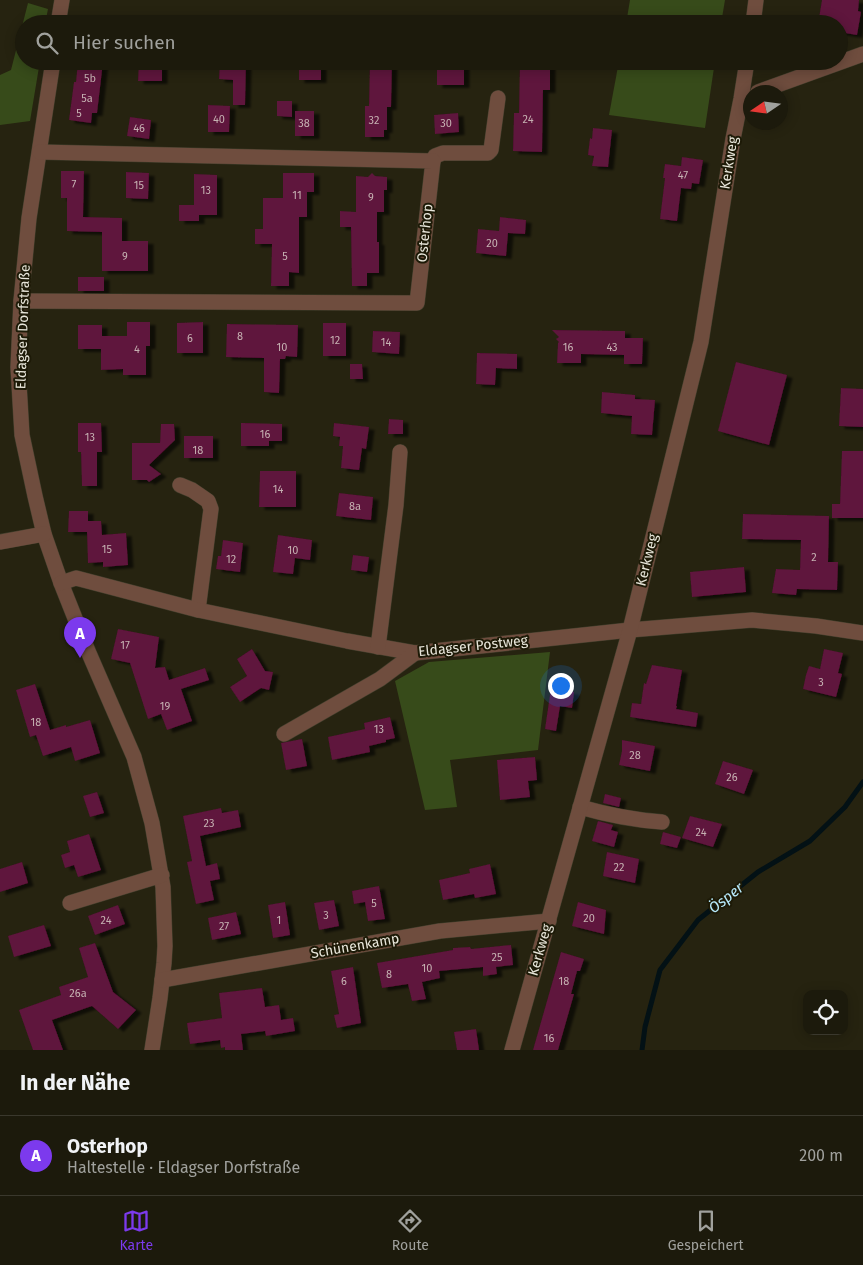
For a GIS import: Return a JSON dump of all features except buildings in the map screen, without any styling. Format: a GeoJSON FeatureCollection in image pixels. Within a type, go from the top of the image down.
{"type":"FeatureCollection","features":[{"type":"Feature","properties":{"kind":"street"},"geometry":{"type":"LineString","coordinates":[[60,15],[62,0]]}},
{"type":"Feature","properties":{"kind":"street"},"geometry":{"type":"LineString","coordinates":[[754,15],[756,0]]}},
{"type":"Feature","properties":{"kind":"street"},"geometry":{"type":"LineString","coordinates":[[848,59],[863,54]]}},
{"type":"Feature","properties":{"kind":"street","name":"Eldagser Dorfstraße"},"geometry":{"type":"LineString","coordinates":[[52,70],[30,218],[21,301],[18,367],[22,434],[44,534],[88,651],[134,758],[152,823],[162,875],[164,908],[164,963],[152,1050]]}},
{"type":"Feature","properties":{"kind":"street","name":"Kerkweg"},"geometry":{"type":"LineString","coordinates":[[746,85],[747,70]]}},
{"type":"Feature","properties":{"kind":"street"},"geometry":{"type":"LineString","coordinates":[[777,85],[819,70]]}},
{"type":"Feature","properties":{"kind":"street"},"geometry":{"type":"LineString","coordinates":[[40,152],[433,161],[435,156],[443,153],[488,153],[491,150],[498,98]]}},
{"type":"Feature","properties":{"kind":"street","name":"Kerkweg"},"geometry":{"type":"LineString","coordinates":[[512,1050],[630,630],[701,342],[733,140],[743,107]]}},
{"type":"Feature","properties":{"kind":"street","name":"Osterhop"},"geometry":{"type":"LineString","coordinates":[[21,301],[417,303],[433,161]]}},
{"type":"Feature","properties":{"kind":"street"},"geometry":{"type":"LineString","coordinates":[[378,647],[396,505],[400,452]]}},
{"type":"Feature","properties":{"kind":"street"},"geometry":{"type":"LineString","coordinates":[[180,485],[192,490],[208,501],[211,509],[198,610]]}},
{"type":"Feature","properties":{"kind":"street"},"geometry":{"type":"LineString","coordinates":[[0,542],[44,534]]}},
{"type":"Feature","properties":{"kind":"street","name":"Eldagser Postweg"},"geometry":{"type":"LineString","coordinates":[[61,583],[76,578],[198,610],[415,653],[630,630],[752,620],[863,633]]}},
{"type":"Feature","properties":{"kind":"street"},"geometry":{"type":"LineString","coordinates":[[284,734],[380,679],[415,653]]}},
{"type":"Feature","properties":{"kind":"street"},"geometry":{"type":"LineString","coordinates":[[580,807],[632,820],[662,822]]}},
{"type":"Feature","properties":{"kind":"street"},"geometry":{"type":"LineString","coordinates":[[70,904],[162,875]]}},
{"type":"Feature","properties":{"kind":"street","name":"Schünenkamp"},"geometry":{"type":"LineString","coordinates":[[162,980],[440,931],[549,921]]}},
{"type":"Feature","properties":{"kind":"green space"},"geometry":{"type":"Polygon","coordinates":[[[630,0],[725,0],[722,15],[628,15],[630,0]]]}},
{"type":"Feature","properties":{"kind":"green space"},"geometry":{"type":"Polygon","coordinates":[[[28,3],[48,9],[47,15],[25,15],[28,3]]]}},
{"type":"Feature","properties":{"kind":"green space"},"geometry":{"type":"Polygon","coordinates":[[[15,54],[15,70],[38,70],[30,121],[0,125],[0,75],[11,70],[15,54]]]}},
{"type":"Feature","properties":{"kind":"green space"},"geometry":{"type":"Polygon","coordinates":[[[617,70],[714,70],[705,128],[609,115],[617,70]]]}},
{"type":"Feature","properties":{"kind":"green space"},"geometry":{"type":"Polygon","coordinates":[[[550,652],[538,750],[450,760],[457,807],[425,810],[395,681],[429,662],[550,652]]]}},
{"type":"Feature","properties":{"kind":"waterway","name":"Ösper"},"geometry":{"type":"LineString","coordinates":[[642,1050],[645,1027],[660,970],[698,920],[758,872],[810,841],[845,807],[863,782]]}},
{"type":"Feature","properties":{"kind":"place","name":"Osterhop"},"geometry":{"type":"Point","coordinates":[80,658]}}]}
